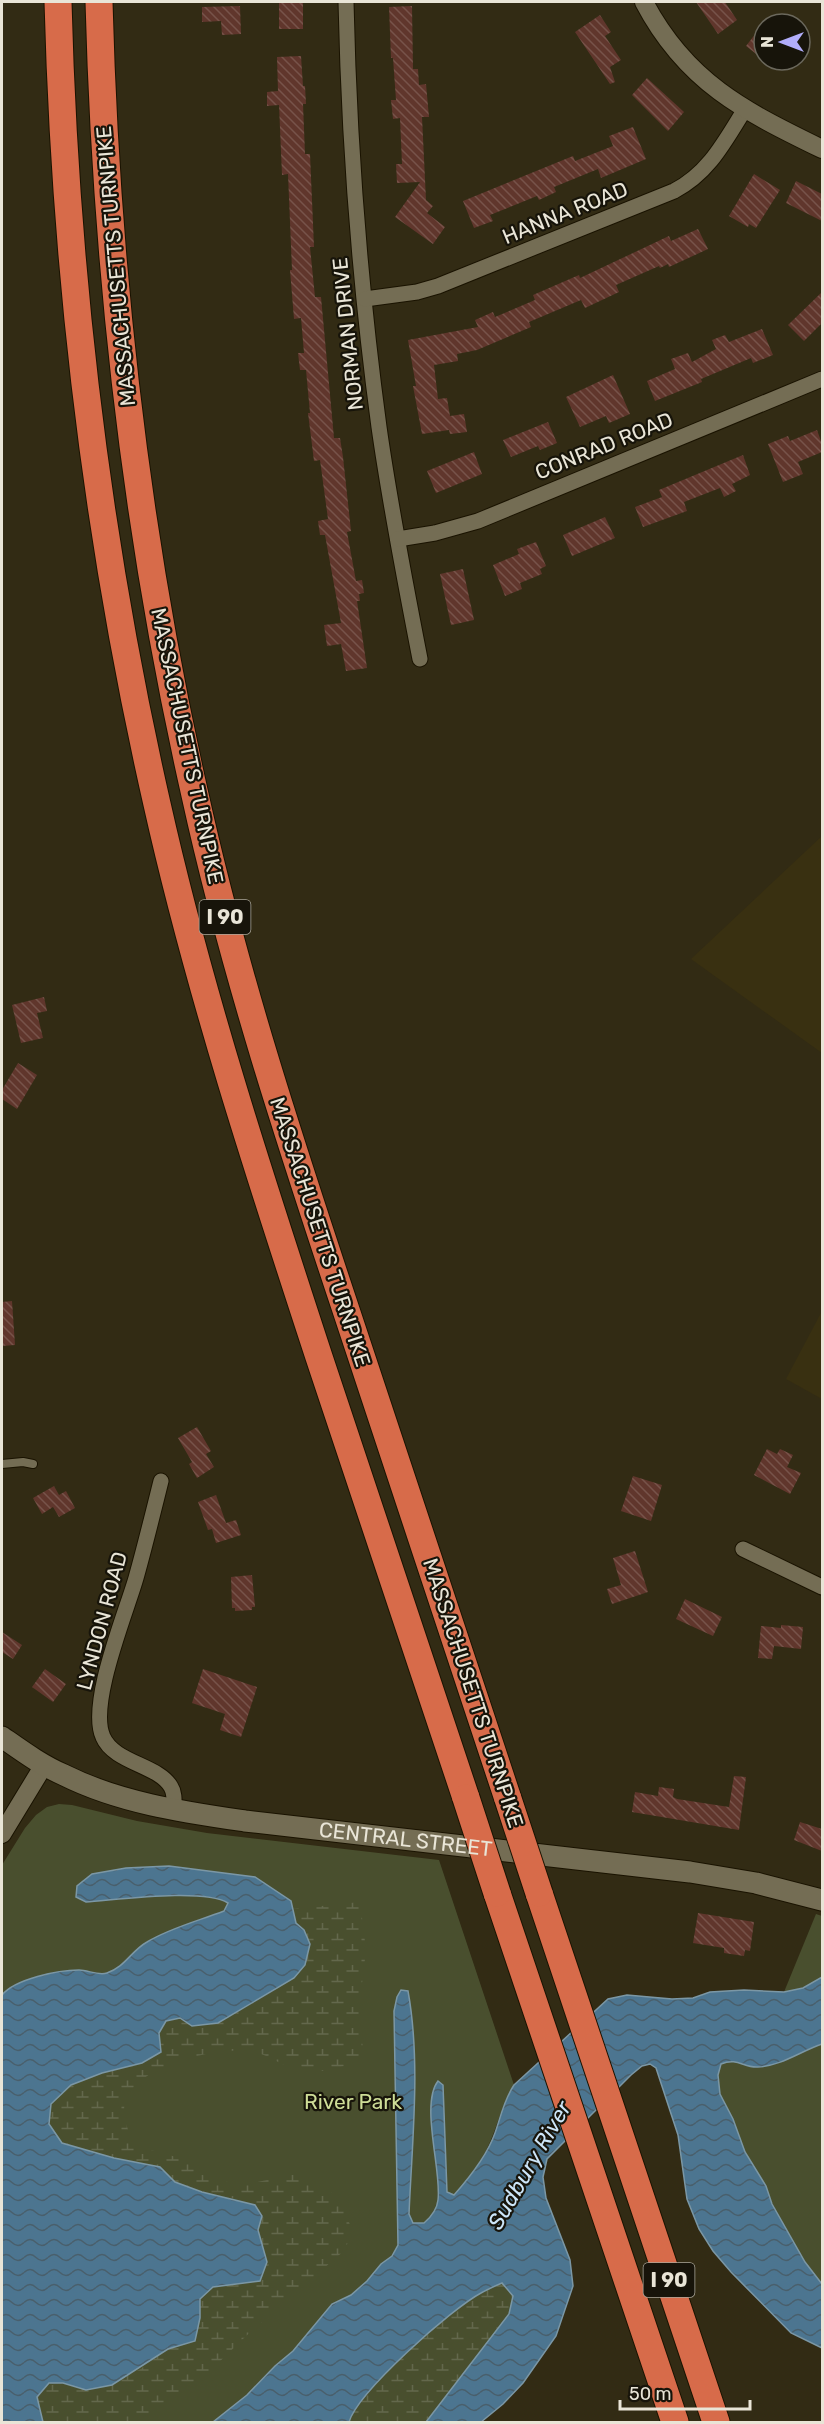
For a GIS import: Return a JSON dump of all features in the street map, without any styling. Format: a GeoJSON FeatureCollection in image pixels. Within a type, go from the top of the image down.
{"type":"FeatureCollection","features":[{"type":"Feature","properties":{"kind":"highway","name":"MASSACHUSETTS TURNPIKE"},"geometry":{"type":"LineString","coordinates":[[58,2],[66,169],[89,414],[119,615],[157,804],[187,929],[240,1114],[497,1893],[675,2422]]}},
{"type":"Feature","properties":{"kind":"highway","name":"MASSACHUSETTS TURNPIKE"},"geometry":{"type":"LineString","coordinates":[[99,2],[106,170],[129,415],[157,605],[194,795],[241,981],[274,1094],[716,2422]]}},
{"type":"Feature","properties":{"kind":"main road","name":"CENTRAL STREET"},"geometry":{"type":"LineString","coordinates":[[2,1737],[44,1766],[96,1789],[174,1809],[245,1821],[690,1872],[756,1883],[822,1900]]}},
{"type":"Feature","properties":{"kind":"street","name":"NORMAN DRIVE"},"geometry":{"type":"LineString","coordinates":[[346,2],[352,162],[365,299],[380,427],[420,659]]}},
{"type":"Feature","properties":{"kind":"street"},"geometry":{"type":"LineString","coordinates":[[644,2],[669,41],[696,72],[725,97],[822,148]]}},
{"type":"Feature","properties":{"kind":"street","name":"HANNA ROAD"},"geometry":{"type":"LineString","coordinates":[[365,299],[417,292],[438,286],[674,191],[687,184],[709,164],[745,109]]}},
{"type":"Feature","properties":{"kind":"street","name":"CONRAD ROAD"},"geometry":{"type":"LineString","coordinates":[[398,539],[435,533],[478,521],[822,379]]}},
{"type":"Feature","properties":{"kind":"street","name":"LYNDON ROAD"},"geometry":{"type":"LineString","coordinates":[[161,1481],[136,1578],[110,1658],[99,1723],[106,1743],[115,1751],[164,1779],[171,1787],[174,1809]]}},
{"type":"Feature","properties":{"kind":"street"},"geometry":{"type":"LineString","coordinates":[[743,1549],[822,1587]]}},
{"type":"Feature","properties":{"kind":"street"},"geometry":{"type":"LineString","coordinates":[[2,1834],[44,1766]]}},
{"type":"Feature","properties":{"kind":"lane"},"geometry":{"type":"LineString","coordinates":[[2,1464],[23,1462],[33,1464]]}},
{"type":"Feature","properties":{"kind":"shaded area"},"geometry":{"type":"Polygon","coordinates":[[[822,836],[822,1053],[691,959],[822,836]]]}},
{"type":"Feature","properties":{"kind":"shaded area"},"geometry":{"type":"Polygon","coordinates":[[[822,1311],[822,1399],[786,1379],[822,1311]]]}},
{"type":"Feature","properties":{"kind":"green space","name":"River Park"},"geometry":{"type":"Polygon","coordinates":[[[59,1804],[207,1833],[439,1860],[514,2085],[485,2152],[461,2187],[392,2256],[381,2264],[367,2281],[351,2295],[332,2304],[293,2351],[247,2395],[213,2422],[43,2422],[49,2124],[275,1990],[255,1877],[86,1902],[138,1897],[199,1896],[228,1903],[224,1911],[147,1942],[119,1967],[107,1973],[79,1970],[61,1972],[16,1985],[2,1995],[2,1865],[36,1815],[47,1807],[59,1804]]]}},
{"type":"Feature","properties":{"kind":"green space"},"geometry":{"type":"Polygon","coordinates":[[[360,1902],[366,1950],[359,2009],[364,2060],[333,2069],[309,2072],[295,2070],[250,2051],[218,2052],[198,2056],[178,2061],[144,2078],[132,2090],[124,2109],[126,2126],[137,2146],[183,2159],[207,2178],[243,2185],[295,2174],[324,2185],[343,2204],[351,2228],[346,2249],[246,2336],[179,2401],[145,2422],[43,2422],[37,2397],[49,2383],[63,2383],[86,2390],[139,2370],[168,2349],[195,2341],[200,2318],[200,2299],[213,2287],[260,2281],[267,2262],[258,2230],[262,2216],[241,2200],[202,2192],[175,2182],[160,2167],[114,2158],[62,2143],[49,2124],[51,2104],[71,2085],[102,2073],[142,2063],[166,2021],[180,2018],[218,2023],[275,1990],[304,1930],[296,1923],[293,1909],[360,1902]]]}},
{"type":"Feature","properties":{"kind":"green space"},"geometry":{"type":"Polygon","coordinates":[[[816,1914],[822,1916],[822,1977],[803,1988],[784,1992],[816,1914]]]}},
{"type":"Feature","properties":{"kind":"green space"},"geometry":{"type":"Polygon","coordinates":[[[822,2044],[822,2284],[805,2262],[772,2204],[766,2186],[745,2152],[733,2119],[720,2094],[718,2075],[721,2064],[727,2062],[753,2067],[766,2066],[822,2044]]]}},
{"type":"Feature","properties":{"kind":"green space"},"geometry":{"type":"Polygon","coordinates":[[[503,2283],[514,2296],[509,2314],[426,2422],[349,2422],[369,2391],[407,2352],[467,2302],[503,2283]]]}},
{"type":"Feature","properties":{"kind":"water"},"geometry":{"type":"Polygon","coordinates":[[[169,1866],[255,1877],[291,1901],[296,1923],[304,1930],[310,1944],[305,1965],[294,1978],[218,2023],[192,2026],[180,2018],[166,2021],[159,2033],[161,2052],[142,2063],[102,2073],[71,2085],[51,2104],[49,2124],[62,2143],[114,2158],[160,2167],[175,2182],[202,2192],[255,2205],[262,2216],[258,2230],[267,2262],[260,2281],[213,2287],[200,2299],[200,2318],[195,2341],[168,2349],[112,2385],[86,2390],[63,2383],[49,2383],[37,2397],[43,2422],[2,2422],[2,1995],[17,1984],[49,1974],[79,1970],[107,1973],[119,1967],[141,1946],[156,1937],[224,1911],[228,1903],[200,1896],[159,1896],[86,1902],[76,1897],[77,1886],[92,1874],[126,1868],[169,1866]]]}},
{"type":"Feature","properties":{"kind":"water","name":"Sudbury River"},"geometry":{"type":"Polygon","coordinates":[[[822,1977],[822,2044],[766,2066],[753,2067],[727,2062],[721,2064],[718,2075],[720,2094],[733,2119],[745,2152],[766,2186],[772,2204],[805,2262],[822,2284],[822,2348],[791,2333],[731,2272],[713,2251],[699,2229],[687,2199],[678,2135],[656,2068],[650,2064],[642,2066],[631,2075],[547,2159],[543,2177],[546,2198],[570,2260],[573,2286],[556,2336],[523,2383],[503,2404],[481,2422],[426,2422],[509,2314],[513,2296],[502,2283],[467,2302],[407,2352],[369,2391],[349,2422],[213,2422],[247,2395],[293,2351],[332,2304],[351,2295],[367,2281],[381,2264],[392,2256],[398,2245],[394,2011],[401,1990],[408,1991],[415,2074],[409,2214],[413,2223],[424,2223],[433,2213],[438,2200],[431,2105],[438,2081],[443,2085],[447,2192],[454,2195],[483,2158],[514,2085],[608,1999],[627,1995],[672,1999],[693,1998],[710,1992],[744,1990],[784,1992],[803,1988],[822,1977]]]}},
{"type":"Feature","properties":{"kind":"building"},"geometry":{"type":"Polygon","coordinates":[[[279,2],[303,2],[303,29],[279,29],[279,2]]]}},
{"type":"Feature","properties":{"kind":"building"},"geometry":{"type":"Polygon","coordinates":[[[696,2],[725,2],[737,20],[718,34],[696,2]]]}},
{"type":"Feature","properties":{"kind":"building"},"geometry":{"type":"Polygon","coordinates":[[[240,6],[241,34],[222,35],[221,21],[202,22],[202,7],[240,6]]]}},
{"type":"Feature","properties":{"kind":"building"},"geometry":{"type":"Polygon","coordinates":[[[412,6],[413,69],[418,69],[419,85],[426,84],[429,117],[422,117],[426,200],[433,206],[427,213],[445,227],[433,244],[395,217],[420,182],[397,183],[396,164],[402,164],[400,118],[393,119],[391,100],[396,100],[393,58],[391,58],[389,7],[412,6]]]}},
{"type":"Feature","properties":{"kind":"building"},"geometry":{"type":"Polygon","coordinates":[[[600,15],[611,32],[605,36],[621,60],[610,67],[615,82],[610,84],[575,32],[600,15]]]}},
{"type":"Feature","properties":{"kind":"building"},"geometry":{"type":"Polygon","coordinates":[[[752,38],[752,51],[746,46],[752,38]]]}},
{"type":"Feature","properties":{"kind":"building"},"geometry":{"type":"Polygon","coordinates":[[[301,56],[306,104],[303,104],[305,154],[310,154],[314,247],[310,247],[315,297],[321,297],[334,438],[340,438],[343,457],[351,531],[347,532],[356,581],[362,580],[364,593],[359,594],[360,601],[357,601],[367,668],[346,671],[341,644],[327,646],[324,625],[341,623],[325,535],[320,535],[318,521],[328,519],[320,460],[314,461],[306,370],[300,370],[298,353],[304,353],[301,318],[294,319],[290,270],[292,270],[288,174],[282,175],[279,105],[267,106],[267,92],[278,91],[277,57],[301,56]]]}},
{"type":"Feature","properties":{"kind":"building"},"geometry":{"type":"Polygon","coordinates":[[[647,78],[684,112],[668,131],[632,95],[647,78]]]}},
{"type":"Feature","properties":{"kind":"building"},"geometry":{"type":"Polygon","coordinates":[[[633,127],[646,159],[601,178],[598,169],[554,187],[556,192],[539,200],[537,196],[490,215],[493,221],[474,228],[463,201],[573,156],[575,161],[613,146],[609,136],[633,127]]]}},
{"type":"Feature","properties":{"kind":"building"},"geometry":{"type":"Polygon","coordinates":[[[754,174],[780,190],[756,228],[749,224],[748,227],[729,216],[754,174]]]}},
{"type":"Feature","properties":{"kind":"building"},"geometry":{"type":"Polygon","coordinates":[[[796,181],[822,194],[822,221],[786,203],[796,181]]]}},
{"type":"Feature","properties":{"kind":"building"},"geometry":{"type":"Polygon","coordinates":[[[698,229],[708,249],[669,267],[668,264],[660,268],[659,266],[616,285],[619,292],[585,308],[581,300],[529,322],[531,327],[477,350],[457,354],[458,361],[434,365],[438,399],[447,398],[450,416],[464,414],[467,432],[450,434],[449,430],[422,434],[413,386],[416,386],[408,340],[478,327],[475,320],[493,312],[495,317],[535,300],[533,295],[579,275],[580,278],[669,236],[671,241],[698,229]]]}},
{"type":"Feature","properties":{"kind":"building"},"geometry":{"type":"Polygon","coordinates":[[[822,292],[822,323],[804,341],[788,325],[822,292]]]}},
{"type":"Feature","properties":{"kind":"building"},"geometry":{"type":"Polygon","coordinates":[[[762,329],[773,355],[753,363],[751,358],[701,379],[702,382],[655,401],[647,381],[675,369],[671,359],[688,353],[692,362],[716,349],[712,340],[725,335],[729,342],[762,329]]]}},
{"type":"Feature","properties":{"kind":"building"},"geometry":{"type":"Polygon","coordinates":[[[613,375],[630,414],[609,423],[606,416],[580,427],[566,397],[613,375]]]}},
{"type":"Feature","properties":{"kind":"building"},"geometry":{"type":"Polygon","coordinates":[[[548,422],[557,443],[540,450],[538,446],[511,457],[503,440],[548,422]]]}},
{"type":"Feature","properties":{"kind":"building"},"geometry":{"type":"Polygon","coordinates":[[[817,430],[822,452],[798,462],[803,474],[783,482],[768,444],[788,436],[790,441],[817,430]]]}},
{"type":"Feature","properties":{"kind":"building"},"geometry":{"type":"Polygon","coordinates":[[[474,452],[482,474],[436,493],[427,471],[474,452]]]}},
{"type":"Feature","properties":{"kind":"building"},"geometry":{"type":"Polygon","coordinates":[[[743,455],[750,475],[732,484],[736,491],[724,497],[720,488],[684,502],[687,511],[643,527],[635,507],[662,497],[659,490],[743,455]]]}},
{"type":"Feature","properties":{"kind":"building"},"geometry":{"type":"Polygon","coordinates":[[[605,517],[615,538],[572,556],[563,535],[605,517]]]}},
{"type":"Feature","properties":{"kind":"building"},"geometry":{"type":"Polygon","coordinates":[[[536,542],[546,566],[540,569],[542,574],[520,583],[522,589],[505,596],[493,565],[519,554],[517,549],[536,542]]]}},
{"type":"Feature","properties":{"kind":"building"},"geometry":{"type":"Polygon","coordinates":[[[463,569],[474,620],[451,625],[440,574],[463,569]]]}},
{"type":"Feature","properties":{"kind":"building"},"geometry":{"type":"Polygon","coordinates":[[[44,997],[47,1011],[37,1013],[43,1038],[21,1043],[12,1005],[44,997]]]}},
{"type":"Feature","properties":{"kind":"building"},"geometry":{"type":"Polygon","coordinates":[[[18,1063],[37,1075],[17,1109],[2,1099],[2,1090],[18,1063]]]}},
{"type":"Feature","properties":{"kind":"building"},"geometry":{"type":"Polygon","coordinates":[[[12,1301],[15,1345],[2,1346],[2,1302],[12,1301]]]}},
{"type":"Feature","properties":{"kind":"building"},"geometry":{"type":"Polygon","coordinates":[[[197,1427],[211,1451],[206,1454],[214,1467],[197,1478],[189,1464],[192,1462],[178,1438],[197,1427]]]}},
{"type":"Feature","properties":{"kind":"building"},"geometry":{"type":"Polygon","coordinates":[[[767,1449],[777,1454],[780,1449],[793,1455],[787,1467],[801,1473],[790,1494],[754,1475],[767,1449]]]}},
{"type":"Feature","properties":{"kind":"building"},"geometry":{"type":"Polygon","coordinates":[[[633,1476],[662,1485],[651,1521],[621,1511],[633,1476]]]}},
{"type":"Feature","properties":{"kind":"building"},"geometry":{"type":"Polygon","coordinates":[[[54,1486],[59,1495],[66,1491],[75,1508],[59,1517],[53,1507],[42,1514],[33,1498],[54,1486]]]}},
{"type":"Feature","properties":{"kind":"building"},"geometry":{"type":"Polygon","coordinates":[[[216,1495],[226,1523],[236,1520],[241,1535],[216,1543],[212,1529],[208,1530],[198,1502],[216,1495]]]}},
{"type":"Feature","properties":{"kind":"building"},"geometry":{"type":"Polygon","coordinates":[[[635,1551],[648,1592],[612,1604],[607,1589],[621,1585],[613,1558],[635,1551]]]}},
{"type":"Feature","properties":{"kind":"building"},"geometry":{"type":"Polygon","coordinates":[[[252,1575],[255,1607],[252,1607],[252,1610],[235,1611],[235,1608],[232,1608],[231,1577],[252,1575]]]}},
{"type":"Feature","properties":{"kind":"building"},"geometry":{"type":"Polygon","coordinates":[[[685,1599],[722,1617],[713,1636],[676,1619],[685,1599]]]}},
{"type":"Feature","properties":{"kind":"building"},"geometry":{"type":"Polygon","coordinates":[[[781,1625],[803,1627],[801,1649],[774,1646],[772,1659],[758,1658],[761,1626],[781,1628],[781,1625]]]}},
{"type":"Feature","properties":{"kind":"building"},"geometry":{"type":"Polygon","coordinates":[[[2,1632],[22,1645],[13,1659],[2,1652],[2,1632]]]}},
{"type":"Feature","properties":{"kind":"building"},"geometry":{"type":"Polygon","coordinates":[[[45,1669],[66,1684],[53,1702],[32,1687],[45,1669]]]}},
{"type":"Feature","properties":{"kind":"building"},"geometry":{"type":"Polygon","coordinates":[[[203,1669],[257,1687],[241,1737],[220,1730],[225,1714],[192,1703],[203,1669]]]}},
{"type":"Feature","properties":{"kind":"building"},"geometry":{"type":"Polygon","coordinates":[[[734,1776],[746,1777],[739,1830],[632,1812],[635,1792],[658,1796],[659,1787],[674,1789],[673,1797],[677,1799],[729,1807],[734,1776]]]}},
{"type":"Feature","properties":{"kind":"building"},"geometry":{"type":"Polygon","coordinates":[[[800,1822],[822,1829],[822,1851],[794,1840],[800,1822]]]}},
{"type":"Feature","properties":{"kind":"building"},"geometry":{"type":"Polygon","coordinates":[[[698,1913],[754,1922],[750,1951],[745,1950],[744,1956],[724,1953],[724,1948],[693,1943],[698,1913]]]}}]}
